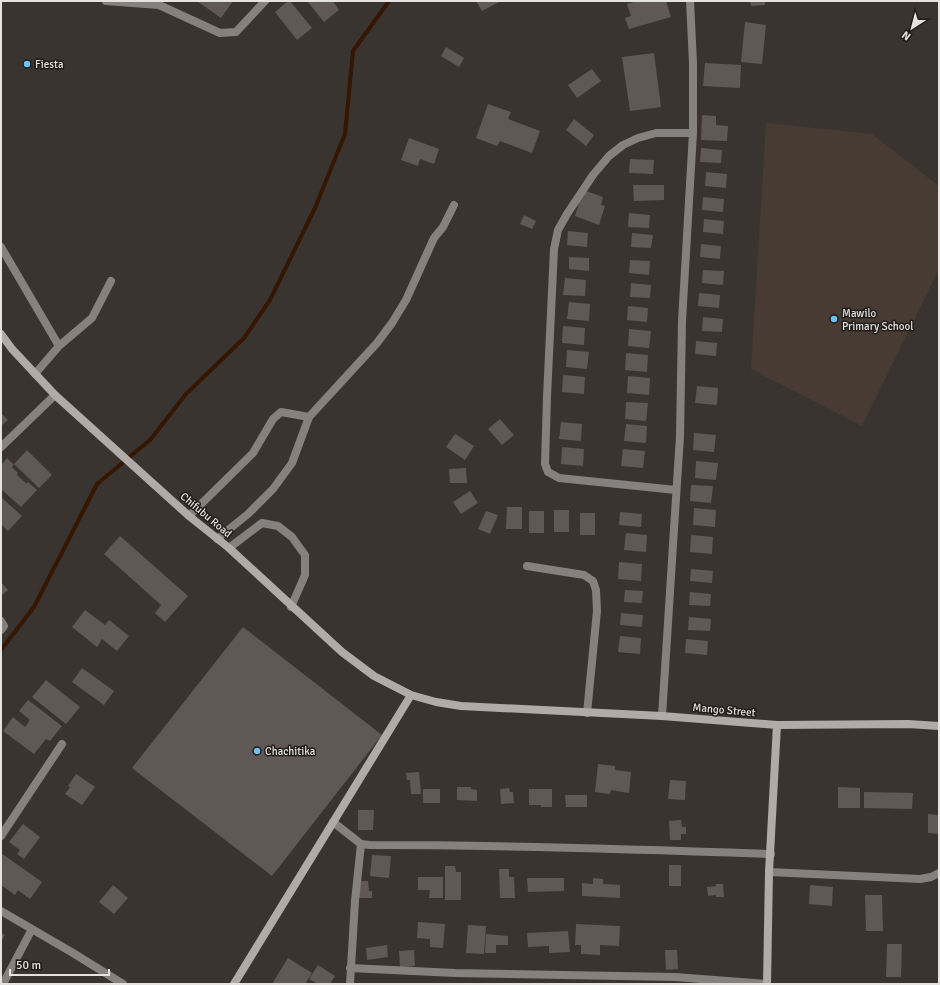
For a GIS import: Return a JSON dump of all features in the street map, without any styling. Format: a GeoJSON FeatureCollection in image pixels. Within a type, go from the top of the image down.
{"type":"FeatureCollection","features":[{"type":"Feature","properties":{"kind":"main road","name":"Chifubu Road"},"geometry":{"type":"LineString","coordinates":[[1,334],[12,349],[55,395],[189,516],[229,548],[291,607],[342,652],[374,676],[411,695]]}},
{"type":"Feature","properties":{"kind":"main road","name":"Mango Street"},"geometry":{"type":"LineString","coordinates":[[411,695],[436,702],[461,706],[662,716],[777,725],[908,724],[939,726]]}},
{"type":"Feature","properties":{"kind":"main road"},"geometry":{"type":"LineString","coordinates":[[234,984],[411,695]]}},
{"type":"Feature","properties":{"kind":"main road"},"geometry":{"type":"LineString","coordinates":[[767,984],[769,872],[777,725]]}},
{"type":"Feature","properties":{"kind":"street"},"geometry":{"type":"LineString","coordinates":[[106,1],[159,5],[220,33],[236,32],[265,1]]}},
{"type":"Feature","properties":{"kind":"street"},"geometry":{"type":"LineString","coordinates":[[662,716],[676,490],[681,393],[682,314],[693,134],[693,63],[690,1]]}},
{"type":"Feature","properties":{"kind":"street"},"geometry":{"type":"LineString","coordinates":[[676,490],[559,478],[548,472],[545,464],[554,249],[558,230],[593,175],[609,156],[623,145],[638,138],[656,133],[693,134]]}},
{"type":"Feature","properties":{"kind":"street"},"geometry":{"type":"LineString","coordinates":[[217,539],[248,514],[273,489],[292,463],[309,417],[377,344],[392,323],[406,300],[434,238],[443,227],[454,205]]}},
{"type":"Feature","properties":{"kind":"street"},"geometry":{"type":"LineString","coordinates":[[1,247],[59,346]]}},
{"type":"Feature","properties":{"kind":"street"},"geometry":{"type":"LineString","coordinates":[[35,374],[59,346],[92,318],[111,281]]}},
{"type":"Feature","properties":{"kind":"street"},"geometry":{"type":"LineString","coordinates":[[1,447],[55,395]]}},
{"type":"Feature","properties":{"kind":"street"},"geometry":{"type":"LineString","coordinates":[[189,516],[253,453],[273,419],[281,412],[309,417]]}},
{"type":"Feature","properties":{"kind":"street"},"geometry":{"type":"LineString","coordinates":[[229,548],[262,523],[278,526],[292,537],[305,555],[305,575],[291,607]]}},
{"type":"Feature","properties":{"kind":"street"},"geometry":{"type":"LineString","coordinates":[[527,566],[584,575],[593,581],[596,590],[596,611],[587,713]]}},
{"type":"Feature","properties":{"kind":"street"},"geometry":{"type":"LineString","coordinates":[[1,621],[4,626],[1,630]]}},
{"type":"Feature","properties":{"kind":"street"},"geometry":{"type":"LineString","coordinates":[[1,836],[62,744]]}},
{"type":"Feature","properties":{"kind":"street"},"geometry":{"type":"LineString","coordinates":[[333,822],[361,844],[597,848],[771,854]]}},
{"type":"Feature","properties":{"kind":"street"},"geometry":{"type":"LineString","coordinates":[[350,984],[355,901],[361,844]]}},
{"type":"Feature","properties":{"kind":"street"},"geometry":{"type":"LineString","coordinates":[[769,872],[920,879],[931,877],[939,873]]}},
{"type":"Feature","properties":{"kind":"street"},"geometry":{"type":"LineString","coordinates":[[1,911],[73,953],[122,984]]}},
{"type":"Feature","properties":{"kind":"street"},"geometry":{"type":"LineString","coordinates":[[3,984],[32,929]]}},
{"type":"Feature","properties":{"kind":"street"},"geometry":{"type":"LineString","coordinates":[[350,968],[455,973],[674,977],[767,984]]}},
{"type":"Feature","properties":{"kind":"shaded area","name":"Mawilo Primary School"},"geometry":{"type":"Polygon","coordinates":[[[766,123],[872,134],[939,186],[939,269],[862,426],[751,369],[766,123]]]}},
{"type":"Feature","properties":{"kind":"building"},"geometry":{"type":"Polygon","coordinates":[[[197,1],[233,1],[221,18],[197,1]]]}},
{"type":"Feature","properties":{"kind":"building"},"geometry":{"type":"Polygon","coordinates":[[[290,1],[312,28],[297,40],[275,12],[290,1]]]}},
{"type":"Feature","properties":{"kind":"building"},"geometry":{"type":"Polygon","coordinates":[[[307,1],[333,1],[339,10],[324,22],[307,1]]]}},
{"type":"Feature","properties":{"kind":"building"},"geometry":{"type":"Polygon","coordinates":[[[476,1],[501,1],[482,11],[476,1]]]}},
{"type":"Feature","properties":{"kind":"building"},"geometry":{"type":"Polygon","coordinates":[[[637,1],[666,1],[671,17],[629,29],[625,18],[631,16],[627,4],[637,1]]]}},
{"type":"Feature","properties":{"kind":"building"},"geometry":{"type":"Polygon","coordinates":[[[750,1],[765,1],[765,5],[751,6],[750,1]]]}},
{"type":"Feature","properties":{"kind":"building"},"geometry":{"type":"Polygon","coordinates":[[[745,22],[766,25],[762,64],[741,62],[745,22]]]}},
{"type":"Feature","properties":{"kind":"building"},"geometry":{"type":"Polygon","coordinates":[[[446,47],[464,58],[459,67],[441,56],[446,47]]]}},
{"type":"Feature","properties":{"kind":"building"},"geometry":{"type":"Polygon","coordinates":[[[654,53],[661,107],[630,111],[622,57],[654,53]]]}},
{"type":"Feature","properties":{"kind":"building"},"geometry":{"type":"Polygon","coordinates":[[[705,63],[741,65],[740,88],[703,86],[705,63]]]}},
{"type":"Feature","properties":{"kind":"building"},"geometry":{"type":"Polygon","coordinates":[[[592,69],[601,81],[577,98],[568,85],[592,69]]]}},
{"type":"Feature","properties":{"kind":"building"},"geometry":{"type":"Polygon","coordinates":[[[488,104],[511,112],[508,119],[540,131],[532,153],[500,141],[497,146],[476,138],[488,104]]]}},
{"type":"Feature","properties":{"kind":"building"},"geometry":{"type":"Polygon","coordinates":[[[702,115],[716,116],[716,125],[728,126],[727,141],[701,140],[702,115]]]}},
{"type":"Feature","properties":{"kind":"building"},"geometry":{"type":"Polygon","coordinates":[[[574,119],[594,135],[586,146],[566,130],[574,119]]]}},
{"type":"Feature","properties":{"kind":"building"},"geometry":{"type":"Polygon","coordinates":[[[409,138],[439,149],[434,164],[420,159],[418,166],[401,160],[409,138]]]}},
{"type":"Feature","properties":{"kind":"building"},"geometry":{"type":"Polygon","coordinates":[[[701,148],[722,150],[721,163],[700,162],[701,148]]]}},
{"type":"Feature","properties":{"kind":"building"},"geometry":{"type":"Polygon","coordinates":[[[630,159],[654,160],[653,174],[629,173],[630,159]]]}},
{"type":"Feature","properties":{"kind":"building"},"geometry":{"type":"Polygon","coordinates":[[[706,172],[727,174],[726,188],[705,186],[706,172]]]}},
{"type":"Feature","properties":{"kind":"building"},"geometry":{"type":"Polygon","coordinates":[[[633,185],[664,185],[664,200],[634,201],[633,185]]]}},
{"type":"Feature","properties":{"kind":"building"},"geometry":{"type":"Polygon","coordinates":[[[583,190],[603,197],[601,205],[605,206],[599,225],[575,216],[583,190]]]}},
{"type":"Feature","properties":{"kind":"building"},"geometry":{"type":"Polygon","coordinates":[[[703,197],[724,199],[723,212],[702,210],[703,197]]]}},
{"type":"Feature","properties":{"kind":"building"},"geometry":{"type":"Polygon","coordinates":[[[629,213],[650,215],[649,228],[628,227],[629,213]]]}},
{"type":"Feature","properties":{"kind":"building"},"geometry":{"type":"Polygon","coordinates":[[[524,215],[536,221],[532,229],[520,224],[524,215]]]}},
{"type":"Feature","properties":{"kind":"building"},"geometry":{"type":"Polygon","coordinates":[[[704,219],[724,221],[723,234],[703,232],[704,219]]]}},
{"type":"Feature","properties":{"kind":"building"},"geometry":{"type":"Polygon","coordinates":[[[568,231],[588,233],[587,247],[567,245],[568,231]]]}},
{"type":"Feature","properties":{"kind":"building"},"geometry":{"type":"Polygon","coordinates":[[[632,233],[653,235],[651,248],[631,247],[632,233]]]}},
{"type":"Feature","properties":{"kind":"building"},"geometry":{"type":"Polygon","coordinates":[[[701,244],[721,246],[720,259],[700,257],[701,244]]]}},
{"type":"Feature","properties":{"kind":"building"},"geometry":{"type":"Polygon","coordinates":[[[569,257],[589,258],[589,271],[569,269],[569,257]]]}},
{"type":"Feature","properties":{"kind":"building"},"geometry":{"type":"Polygon","coordinates":[[[630,260],[650,261],[649,275],[629,273],[630,260]]]}},
{"type":"Feature","properties":{"kind":"building"},"geometry":{"type":"Polygon","coordinates":[[[703,270],[724,271],[723,285],[702,283],[703,270]]]}},
{"type":"Feature","properties":{"kind":"building"},"geometry":{"type":"Polygon","coordinates":[[[565,278],[586,280],[585,296],[563,295],[565,278]]]}},
{"type":"Feature","properties":{"kind":"building"},"geometry":{"type":"Polygon","coordinates":[[[631,283],[651,285],[650,298],[630,297],[631,283]]]}},
{"type":"Feature","properties":{"kind":"building"},"geometry":{"type":"Polygon","coordinates":[[[699,293],[720,295],[719,308],[698,306],[699,293]]]}},
{"type":"Feature","properties":{"kind":"building"},"geometry":{"type":"Polygon","coordinates":[[[569,302],[590,304],[589,321],[567,319],[569,302]]]}},
{"type":"Feature","properties":{"kind":"building"},"geometry":{"type":"Polygon","coordinates":[[[628,306],[648,308],[647,322],[627,320],[628,306]]]}},
{"type":"Feature","properties":{"kind":"building"},"geometry":{"type":"Polygon","coordinates":[[[703,317],[723,319],[722,332],[702,331],[703,317]]]}},
{"type":"Feature","properties":{"kind":"building"},"geometry":{"type":"Polygon","coordinates":[[[563,326],[585,328],[584,345],[562,343],[563,326]]]}},
{"type":"Feature","properties":{"kind":"building"},"geometry":{"type":"Polygon","coordinates":[[[629,329],[651,331],[649,348],[628,346],[629,329]]]}},
{"type":"Feature","properties":{"kind":"building"},"geometry":{"type":"Polygon","coordinates":[[[696,341],[717,343],[716,356],[695,354],[696,341]]]}},
{"type":"Feature","properties":{"kind":"building"},"geometry":{"type":"Polygon","coordinates":[[[567,350],[589,352],[587,369],[566,367],[567,350]]]}},
{"type":"Feature","properties":{"kind":"building"},"geometry":{"type":"Polygon","coordinates":[[[626,353],[648,355],[647,372],[625,370],[626,353]]]}},
{"type":"Feature","properties":{"kind":"building"},"geometry":{"type":"Polygon","coordinates":[[[563,375],[585,377],[584,394],[562,392],[563,375]]]}},
{"type":"Feature","properties":{"kind":"building"},"geometry":{"type":"Polygon","coordinates":[[[628,376],[650,378],[649,395],[627,393],[628,376]]]}},
{"type":"Feature","properties":{"kind":"building"},"geometry":{"type":"Polygon","coordinates":[[[697,386],[718,388],[717,405],[695,403],[697,386]]]}},
{"type":"Feature","properties":{"kind":"building"},"geometry":{"type":"Polygon","coordinates":[[[626,402],[648,403],[646,421],[625,419],[626,402]]]}},
{"type":"Feature","properties":{"kind":"building"},"geometry":{"type":"Polygon","coordinates":[[[1,413],[8,420],[1,426],[1,413]]]}},
{"type":"Feature","properties":{"kind":"building"},"geometry":{"type":"Polygon","coordinates":[[[500,419],[514,435],[502,445],[488,429],[500,419]]]}},
{"type":"Feature","properties":{"kind":"building"},"geometry":{"type":"Polygon","coordinates":[[[561,422],[582,424],[581,441],[559,439],[561,422]]]}},
{"type":"Feature","properties":{"kind":"building"},"geometry":{"type":"Polygon","coordinates":[[[626,424],[647,426],[646,443],[624,441],[626,424]]]}},
{"type":"Feature","properties":{"kind":"building"},"geometry":{"type":"Polygon","coordinates":[[[694,433],[716,435],[714,452],[693,450],[694,433]]]}},
{"type":"Feature","properties":{"kind":"building"},"geometry":{"type":"Polygon","coordinates":[[[455,434],[474,446],[465,460],[446,447],[455,434]]]}},
{"type":"Feature","properties":{"kind":"building"},"geometry":{"type":"Polygon","coordinates":[[[562,447],[584,449],[583,466],[561,464],[562,447]]]}},
{"type":"Feature","properties":{"kind":"building"},"geometry":{"type":"Polygon","coordinates":[[[623,449],[645,451],[643,468],[621,466],[623,449]]]}},
{"type":"Feature","properties":{"kind":"building"},"geometry":{"type":"Polygon","coordinates":[[[27,450],[52,475],[39,488],[14,464],[27,450]]]}},
{"type":"Feature","properties":{"kind":"building"},"geometry":{"type":"Polygon","coordinates":[[[7,458],[14,465],[12,467],[18,473],[17,475],[37,490],[21,507],[1,489],[1,465],[7,458]]]}},
{"type":"Feature","properties":{"kind":"building"},"geometry":{"type":"Polygon","coordinates":[[[696,461],[718,463],[716,480],[695,478],[696,461]]]}},
{"type":"Feature","properties":{"kind":"building"},"geometry":{"type":"Polygon","coordinates":[[[466,468],[467,483],[450,483],[449,469],[466,468]]]}},
{"type":"Feature","properties":{"kind":"building"},"geometry":{"type":"Polygon","coordinates":[[[691,485],[713,486],[711,503],[690,501],[691,485]]]}},
{"type":"Feature","properties":{"kind":"building"},"geometry":{"type":"Polygon","coordinates":[[[470,491],[478,503],[461,514],[453,502],[470,491]]]}},
{"type":"Feature","properties":{"kind":"building"},"geometry":{"type":"Polygon","coordinates":[[[1,497],[22,516],[8,531],[1,524],[1,497]]]}},
{"type":"Feature","properties":{"kind":"building"},"geometry":{"type":"Polygon","coordinates":[[[507,507],[522,507],[522,529],[506,529],[507,507]]]}},
{"type":"Feature","properties":{"kind":"building"},"geometry":{"type":"Polygon","coordinates":[[[694,508],[716,510],[715,527],[693,525],[694,508]]]}},
{"type":"Feature","properties":{"kind":"building"},"geometry":{"type":"Polygon","coordinates":[[[554,510],[569,510],[569,532],[554,532],[554,510]]]}},
{"type":"Feature","properties":{"kind":"building"},"geometry":{"type":"Polygon","coordinates":[[[486,511],[498,515],[490,534],[478,529],[486,511]]]}},
{"type":"Feature","properties":{"kind":"building"},"geometry":{"type":"Polygon","coordinates":[[[529,511],[544,511],[544,533],[529,533],[529,511]]]}},
{"type":"Feature","properties":{"kind":"building"},"geometry":{"type":"Polygon","coordinates":[[[620,512],[642,514],[641,527],[619,525],[620,512]]]}},
{"type":"Feature","properties":{"kind":"building"},"geometry":{"type":"Polygon","coordinates":[[[580,513],[595,513],[595,535],[580,535],[580,513]]]}},
{"type":"Feature","properties":{"kind":"building"},"geometry":{"type":"Polygon","coordinates":[[[626,533],[647,535],[646,552],[624,550],[626,533]]]}},
{"type":"Feature","properties":{"kind":"building"},"geometry":{"type":"Polygon","coordinates":[[[691,535],[713,537],[712,554],[690,552],[691,535]]]}},
{"type":"Feature","properties":{"kind":"building"},"geometry":{"type":"Polygon","coordinates":[[[120,536],[188,596],[165,622],[155,613],[161,605],[104,554],[120,536]]]}},
{"type":"Feature","properties":{"kind":"building"},"geometry":{"type":"Polygon","coordinates":[[[619,562],[642,564],[641,581],[618,579],[619,562]]]}},
{"type":"Feature","properties":{"kind":"building"},"geometry":{"type":"Polygon","coordinates":[[[691,569],[713,571],[712,583],[690,581],[691,569]]]}},
{"type":"Feature","properties":{"kind":"building"},"geometry":{"type":"Polygon","coordinates":[[[1,582],[8,590],[1,596],[1,582]]]}},
{"type":"Feature","properties":{"kind":"building"},"geometry":{"type":"Polygon","coordinates":[[[625,590],[643,591],[642,603],[624,602],[625,590]]]}},
{"type":"Feature","properties":{"kind":"building"},"geometry":{"type":"Polygon","coordinates":[[[690,592],[711,594],[710,606],[689,605],[690,592]]]}},
{"type":"Feature","properties":{"kind":"building"},"geometry":{"type":"Polygon","coordinates":[[[85,610],[105,625],[109,620],[129,636],[117,651],[102,639],[97,647],[72,627],[85,610]]]}},
{"type":"Feature","properties":{"kind":"building"},"geometry":{"type":"Polygon","coordinates":[[[621,613],[643,615],[642,627],[620,625],[621,613]]]}},
{"type":"Feature","properties":{"kind":"building"},"geometry":{"type":"Polygon","coordinates":[[[689,617],[711,619],[710,631],[688,630],[689,617]]]}},
{"type":"Feature","properties":{"kind":"building","name":"Chachitika"},"geometry":{"type":"Polygon","coordinates":[[[243,627],[382,735],[272,876],[132,768],[243,627]]]}},
{"type":"Feature","properties":{"kind":"building"},"geometry":{"type":"Polygon","coordinates":[[[620,636],[641,638],[640,654],[618,652],[620,636]]]}},
{"type":"Feature","properties":{"kind":"building"},"geometry":{"type":"Polygon","coordinates":[[[686,639],[708,641],[707,655],[685,653],[686,639]]]}},
{"type":"Feature","properties":{"kind":"building"},"geometry":{"type":"Polygon","coordinates":[[[82,668],[114,691],[104,705],[72,682],[82,668]]]}},
{"type":"Feature","properties":{"kind":"building"},"geometry":{"type":"Polygon","coordinates":[[[46,680],[80,707],[66,724],[32,697],[46,680]]]}},
{"type":"Feature","properties":{"kind":"building"},"geometry":{"type":"Polygon","coordinates":[[[28,700],[62,726],[50,741],[46,739],[34,754],[3,731],[13,717],[25,727],[30,720],[19,711],[28,700]]]}},
{"type":"Feature","properties":{"kind":"building"},"geometry":{"type":"Polygon","coordinates":[[[598,764],[615,766],[615,770],[631,772],[629,793],[611,790],[610,794],[595,792],[598,764]]]}},
{"type":"Feature","properties":{"kind":"building"},"geometry":{"type":"Polygon","coordinates":[[[419,772],[421,794],[411,794],[410,780],[407,780],[406,773],[419,772]]]}},
{"type":"Feature","properties":{"kind":"building"},"geometry":{"type":"Polygon","coordinates":[[[76,774],[95,787],[82,805],[65,794],[70,787],[68,786],[76,774]]]}},
{"type":"Feature","properties":{"kind":"building"},"geometry":{"type":"Polygon","coordinates":[[[670,780],[686,781],[685,800],[668,799],[670,780]]]}},
{"type":"Feature","properties":{"kind":"building"},"geometry":{"type":"Polygon","coordinates":[[[457,787],[471,787],[471,789],[477,790],[477,801],[457,800],[457,787]]]}},
{"type":"Feature","properties":{"kind":"building"},"geometry":{"type":"Polygon","coordinates":[[[838,787],[860,788],[860,808],[838,808],[838,787]]]}},
{"type":"Feature","properties":{"kind":"building"},"geometry":{"type":"Polygon","coordinates":[[[509,788],[510,792],[513,792],[514,803],[501,804],[500,789],[509,788]]]}},
{"type":"Feature","properties":{"kind":"building"},"geometry":{"type":"Polygon","coordinates":[[[423,789],[440,789],[440,803],[423,803],[423,789]]]}},
{"type":"Feature","properties":{"kind":"building"},"geometry":{"type":"Polygon","coordinates":[[[529,789],[552,789],[552,807],[529,805],[529,789]]]}},
{"type":"Feature","properties":{"kind":"building"},"geometry":{"type":"Polygon","coordinates":[[[864,792],[913,793],[912,809],[864,808],[864,792]]]}},
{"type":"Feature","properties":{"kind":"building"},"geometry":{"type":"Polygon","coordinates":[[[565,795],[587,795],[587,807],[566,807],[565,795]]]}},
{"type":"Feature","properties":{"kind":"building"},"geometry":{"type":"Polygon","coordinates":[[[358,810],[374,810],[373,830],[358,830],[358,810]]]}},
{"type":"Feature","properties":{"kind":"building"},"geometry":{"type":"Polygon","coordinates":[[[928,814],[939,815],[939,834],[928,833],[928,814]]]}},
{"type":"Feature","properties":{"kind":"building"},"geometry":{"type":"Polygon","coordinates":[[[681,820],[682,827],[686,827],[686,834],[681,834],[681,840],[670,840],[669,821],[681,820]]]}},
{"type":"Feature","properties":{"kind":"building"},"geometry":{"type":"Polygon","coordinates":[[[23,824],[40,837],[24,859],[17,854],[20,850],[9,842],[23,824]]]}},
{"type":"Feature","properties":{"kind":"building"},"geometry":{"type":"Polygon","coordinates":[[[1,853],[42,882],[30,899],[18,890],[15,895],[1,885],[1,853]]]}},
{"type":"Feature","properties":{"kind":"building"},"geometry":{"type":"Polygon","coordinates":[[[372,855],[391,856],[389,878],[370,876],[372,855]]]}},
{"type":"Feature","properties":{"kind":"building"},"geometry":{"type":"Polygon","coordinates":[[[669,865],[681,865],[681,886],[669,886],[669,865]]]}},
{"type":"Feature","properties":{"kind":"building"},"geometry":{"type":"Polygon","coordinates":[[[445,866],[455,866],[456,872],[461,872],[461,900],[445,900],[445,866]]]}},
{"type":"Feature","properties":{"kind":"building"},"geometry":{"type":"Polygon","coordinates":[[[499,869],[509,869],[509,877],[514,877],[515,898],[500,898],[499,869]]]}},
{"type":"Feature","properties":{"kind":"building"},"geometry":{"type":"Polygon","coordinates":[[[418,877],[443,877],[443,898],[429,898],[430,890],[418,890],[418,877]]]}},
{"type":"Feature","properties":{"kind":"building"},"geometry":{"type":"Polygon","coordinates":[[[527,878],[564,878],[564,891],[528,892],[527,878]]]}},
{"type":"Feature","properties":{"kind":"building"},"geometry":{"type":"Polygon","coordinates":[[[593,878],[603,879],[603,884],[620,885],[620,898],[582,896],[582,883],[593,884],[593,878]]]}},
{"type":"Feature","properties":{"kind":"building"},"geometry":{"type":"Polygon","coordinates":[[[359,881],[368,881],[369,891],[372,891],[372,898],[359,898],[359,881]]]}},
{"type":"Feature","properties":{"kind":"building"},"geometry":{"type":"Polygon","coordinates":[[[716,884],[723,884],[724,897],[716,897],[716,895],[708,896],[707,887],[716,886],[716,884]]]}},
{"type":"Feature","properties":{"kind":"building"},"geometry":{"type":"Polygon","coordinates":[[[113,885],[128,898],[114,914],[99,902],[113,885]]]}},
{"type":"Feature","properties":{"kind":"building"},"geometry":{"type":"Polygon","coordinates":[[[810,885],[833,887],[832,906],[809,904],[810,885]]]}},
{"type":"Feature","properties":{"kind":"building"},"geometry":{"type":"Polygon","coordinates":[[[865,895],[882,895],[883,931],[866,931],[865,895]]]}},
{"type":"Feature","properties":{"kind":"building"},"geometry":{"type":"Polygon","coordinates":[[[418,922],[445,924],[443,948],[430,947],[430,939],[417,938],[418,922]]]}},
{"type":"Feature","properties":{"kind":"building"},"geometry":{"type":"Polygon","coordinates":[[[576,924],[620,926],[619,946],[600,945],[600,955],[581,954],[581,945],[575,945],[576,924]]]}},
{"type":"Feature","properties":{"kind":"building"},"geometry":{"type":"Polygon","coordinates":[[[468,925],[486,926],[484,954],[466,953],[468,925]]]}},
{"type":"Feature","properties":{"kind":"building"},"geometry":{"type":"Polygon","coordinates":[[[568,931],[570,952],[549,953],[549,946],[528,947],[527,933],[568,931]]]}},
{"type":"Feature","properties":{"kind":"building"},"geometry":{"type":"Polygon","coordinates":[[[1,933],[5,935],[1,942],[1,933]]]}},
{"type":"Feature","properties":{"kind":"building"},"geometry":{"type":"Polygon","coordinates":[[[486,934],[508,936],[508,945],[496,945],[496,953],[485,953],[486,934]]]}},
{"type":"Feature","properties":{"kind":"building"},"geometry":{"type":"Polygon","coordinates":[[[887,944],[902,944],[901,977],[886,977],[887,944]]]}},
{"type":"Feature","properties":{"kind":"building"},"geometry":{"type":"Polygon","coordinates":[[[387,945],[388,957],[367,960],[366,948],[387,945]]]}},
{"type":"Feature","properties":{"kind":"building"},"geometry":{"type":"Polygon","coordinates":[[[414,950],[415,966],[400,967],[399,951],[414,950]]]}},
{"type":"Feature","properties":{"kind":"building"},"geometry":{"type":"Polygon","coordinates":[[[665,950],[677,950],[678,969],[666,970],[665,950]]]}},
{"type":"Feature","properties":{"kind":"building"},"geometry":{"type":"Polygon","coordinates":[[[288,958],[312,973],[305,984],[272,984],[288,958]]]}},
{"type":"Feature","properties":{"kind":"building"},"geometry":{"type":"Polygon","coordinates":[[[318,965],[335,976],[330,984],[318,984],[309,979],[318,965]]]}},
{"type":"Feature","properties":{"kind":"waterway"},"geometry":{"type":"LineString","coordinates":[[1,650],[34,607],[97,484],[150,440],[186,394],[244,338],[270,300],[315,208],[345,134],[353,51],[389,1]]}},
{"type":"Feature","properties":{"kind":"place","name":"Fiesta"},"geometry":{"type":"Point","coordinates":[27,64]}},
{"type":"Feature","properties":{"kind":"place","name":"Mawilo Primary School"},"geometry":{"type":"Point","coordinates":[834,319]}},
{"type":"Feature","properties":{"kind":"place","name":"Chachitika"},"geometry":{"type":"Point","coordinates":[257,751]}}]}
